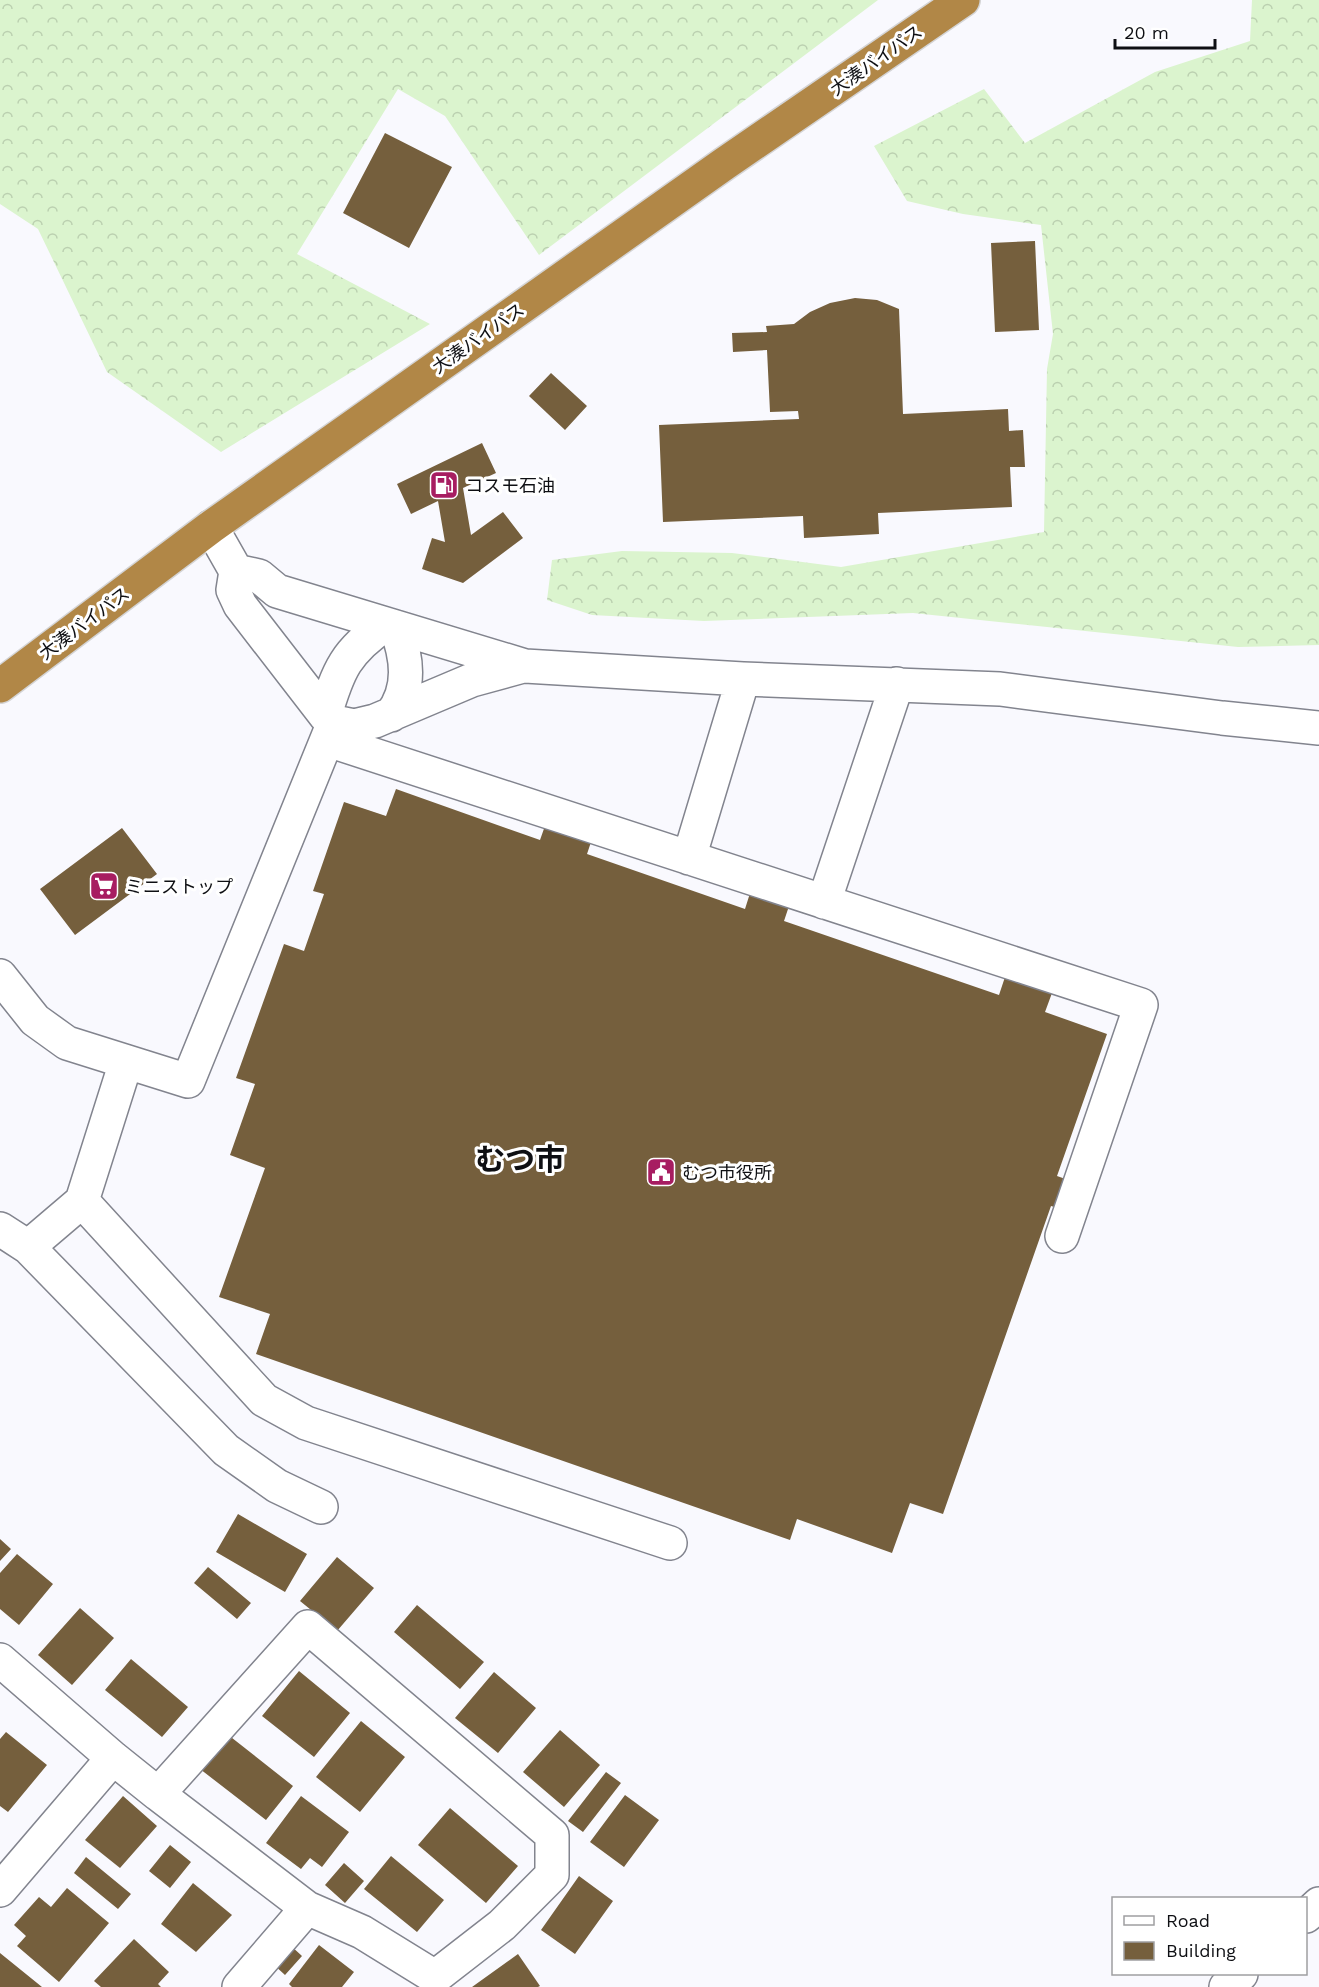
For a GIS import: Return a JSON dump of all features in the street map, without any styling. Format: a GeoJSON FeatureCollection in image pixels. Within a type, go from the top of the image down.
{"type":"FeatureCollection","features":[{"type":"Feature","properties":{"kind":"highway","name":"大湊バイパス"},"geometry":{"type":"LineString","coordinates":[[0,686],[212,527],[714,171],[963,0]]}},
{"type":"Feature","properties":{"kind":"street"},"geometry":{"type":"LineString","coordinates":[[212,527],[236,571],[233,590],[240,605],[329,726],[688,858],[1141,1005],[1062,1236]]}},
{"type":"Feature","properties":{"kind":"street"},"geometry":{"type":"LineString","coordinates":[[236,571],[259,576],[277,591],[525,666],[743,679],[1000,689],[1222,718],[1319,728]]}},
{"type":"Feature","properties":{"kind":"street"},"geometry":{"type":"LineString","coordinates":[[391,625],[402,642],[406,667],[405,689],[399,705],[391,715]]}},
{"type":"Feature","properties":{"kind":"street"},"geometry":{"type":"LineString","coordinates":[[0,976],[35,1020],[68,1043],[188,1081],[329,726],[332,688],[346,660],[365,639],[391,625]]}},
{"type":"Feature","properties":{"kind":"street"},"geometry":{"type":"LineString","coordinates":[[329,726],[354,726],[391,715],[472,680],[525,666]]}},
{"type":"Feature","properties":{"kind":"street"},"geometry":{"type":"LineString","coordinates":[[688,858],[743,679]]}},
{"type":"Feature","properties":{"kind":"street"},"geometry":{"type":"LineString","coordinates":[[824,902],[897,684]]}},
{"type":"Feature","properties":{"kind":"street"},"geometry":{"type":"LineString","coordinates":[[28,1247],[82,1201],[126,1062]]}},
{"type":"Feature","properties":{"kind":"street"},"geometry":{"type":"LineString","coordinates":[[82,1201],[264,1400],[306,1423],[670,1543]]}},
{"type":"Feature","properties":{"kind":"street"},"geometry":{"type":"LineString","coordinates":[[0,1229],[28,1247],[226,1450],[277,1486],[321,1507]]}},
{"type":"Feature","properties":{"kind":"street"},"geometry":{"type":"LineString","coordinates":[[0,1660],[113,1758],[158,1794],[307,1908],[362,1932],[435,1977],[502,1925],[552,1875],[552,1835],[308,1627],[158,1794]]}},
{"type":"Feature","properties":{"kind":"street"},"geometry":{"type":"LineString","coordinates":[[0,1890],[113,1758]]}},
{"type":"Feature","properties":{"kind":"street"},"geometry":{"type":"LineString","coordinates":[[1307,1914],[1319,1904]]}},
{"type":"Feature","properties":{"kind":"street"},"geometry":{"type":"LineString","coordinates":[[239,1987],[307,1908]]}},
{"type":"Feature","properties":{"kind":"street"},"geometry":{"type":"LineString","coordinates":[[1226,1987],[1240,1975]]}},
{"type":"Feature","properties":{"kind":"green space"},"geometry":{"type":"Polygon","coordinates":[[[0,0],[878,0],[539,255],[445,116],[398,89],[297,254],[430,324],[221,452],[107,372],[38,229],[0,204],[0,0]]]}},
{"type":"Feature","properties":{"kind":"green space"},"geometry":{"type":"Polygon","coordinates":[[[1252,0],[1319,0],[1319,645],[1238,647],[913,613],[704,621],[592,615],[547,600],[552,560],[622,551],[732,553],[841,567],[1044,532],[1047,369],[1053,334],[1041,225],[963,214],[907,201],[874,146],[984,89],[1025,143],[1155,72],[1250,41],[1252,0]]]}},
{"type":"Feature","properties":{"kind":"building"},"geometry":{"type":"Polygon","coordinates":[[[385,133],[452,167],[409,248],[343,213],[385,133]]]}},
{"type":"Feature","properties":{"kind":"building"},"geometry":{"type":"Polygon","coordinates":[[[1035,241],[1039,330],[995,332],[991,243],[1035,241]]]}},
{"type":"Feature","properties":{"kind":"building"},"geometry":{"type":"Polygon","coordinates":[[[855,298],[877,300],[899,309],[903,414],[1008,409],[1009,431],[1023,430],[1025,467],[1010,467],[1012,507],[878,513],[879,534],[804,538],[803,516],[663,522],[659,425],[799,419],[798,411],[770,412],[767,350],[733,352],[732,333],[767,332],[766,326],[794,324],[810,312],[830,303],[855,298]]]}},
{"type":"Feature","properties":{"kind":"building"},"geometry":{"type":"Polygon","coordinates":[[[551,373],[587,406],[565,430],[529,396],[551,373]]]}},
{"type":"Feature","properties":{"kind":"building"},"geometry":{"type":"Polygon","coordinates":[[[482,443],[496,473],[463,488],[471,535],[503,512],[523,538],[463,583],[422,569],[432,538],[445,542],[438,501],[411,514],[397,484],[482,443]]]}},
{"type":"Feature","properties":{"kind":"building","name":"むつ市役所"},"geometry":{"type":"Polygon","coordinates":[[[396,789],[540,840],[546,823],[592,839],[587,854],[745,909],[751,890],[790,903],[784,921],[999,995],[1005,977],[1052,993],[1045,1012],[1107,1034],[1057,1176],[1074,1182],[1064,1210],[1051,1206],[943,1514],[910,1503],[892,1553],[797,1519],[790,1540],[256,1354],[270,1314],[219,1297],[265,1168],[230,1155],[255,1084],[236,1078],[284,944],[304,951],[324,894],[313,891],[344,802],[386,816],[396,789]]]}},
{"type":"Feature","properties":{"kind":"building"},"geometry":{"type":"Polygon","coordinates":[[[122,828],[157,874],[75,935],[40,889],[122,828]]]}},
{"type":"Feature","properties":{"kind":"building"},"geometry":{"type":"Polygon","coordinates":[[[238,1514],[307,1554],[285,1592],[216,1552],[238,1514]]]}},
{"type":"Feature","properties":{"kind":"building"},"geometry":{"type":"Polygon","coordinates":[[[0,1539],[11,1549],[0,1561],[0,1539]]]}},
{"type":"Feature","properties":{"kind":"building"},"geometry":{"type":"Polygon","coordinates":[[[17,1554],[53,1584],[19,1625],[0,1609],[0,1573],[17,1554]]]}},
{"type":"Feature","properties":{"kind":"building"},"geometry":{"type":"Polygon","coordinates":[[[337,1557],[374,1588],[337,1631],[300,1601],[337,1557]]]}},
{"type":"Feature","properties":{"kind":"building"},"geometry":{"type":"Polygon","coordinates":[[[208,1567],[251,1603],[237,1619],[194,1583],[208,1567]]]}},
{"type":"Feature","properties":{"kind":"building"},"geometry":{"type":"Polygon","coordinates":[[[417,1605],[484,1662],[460,1689],[394,1632],[417,1605]]]}},
{"type":"Feature","properties":{"kind":"building"},"geometry":{"type":"Polygon","coordinates":[[[80,1608],[114,1638],[72,1685],[38,1655],[80,1608]]]}},
{"type":"Feature","properties":{"kind":"building"},"geometry":{"type":"Polygon","coordinates":[[[131,1659],[188,1707],[162,1737],[105,1690],[131,1659]]]}},
{"type":"Feature","properties":{"kind":"building"},"geometry":{"type":"Polygon","coordinates":[[[299,1671],[350,1713],[314,1757],[262,1716],[299,1671]]]}},
{"type":"Feature","properties":{"kind":"building"},"geometry":{"type":"Polygon","coordinates":[[[494,1672],[536,1708],[498,1753],[455,1718],[494,1672]]]}},
{"type":"Feature","properties":{"kind":"building"},"geometry":{"type":"Polygon","coordinates":[[[361,1721],[405,1757],[360,1812],[316,1777],[361,1721]]]}},
{"type":"Feature","properties":{"kind":"building"},"geometry":{"type":"Polygon","coordinates":[[[560,1730],[600,1765],[564,1807],[523,1772],[560,1730]]]}},
{"type":"Feature","properties":{"kind":"building"},"geometry":{"type":"Polygon","coordinates":[[[6,1732],[47,1765],[8,1812],[0,1806],[0,1739],[6,1732]]]}},
{"type":"Feature","properties":{"kind":"building"},"geometry":{"type":"Polygon","coordinates":[[[227,1734],[293,1786],[266,1820],[200,1769],[227,1734]]]}},
{"type":"Feature","properties":{"kind":"building"},"geometry":{"type":"Polygon","coordinates":[[[606,1772],[621,1783],[583,1832],[568,1821],[606,1772]]]}},
{"type":"Feature","properties":{"kind":"building"},"geometry":{"type":"Polygon","coordinates":[[[625,1795],[659,1820],[624,1867],[590,1842],[625,1795]]]}},
{"type":"Feature","properties":{"kind":"building"},"geometry":{"type":"Polygon","coordinates":[[[123,1796],[157,1826],[120,1868],[85,1840],[123,1796]]]}},
{"type":"Feature","properties":{"kind":"building"},"geometry":{"type":"Polygon","coordinates":[[[301,1796],[349,1832],[322,1867],[310,1858],[301,1869],[266,1843],[301,1796]]]}},
{"type":"Feature","properties":{"kind":"building"},"geometry":{"type":"Polygon","coordinates":[[[450,1808],[518,1866],[486,1903],[418,1845],[450,1808]]]}},
{"type":"Feature","properties":{"kind":"building"},"geometry":{"type":"Polygon","coordinates":[[[170,1845],[191,1862],[170,1888],[149,1871],[170,1845]]]}},
{"type":"Feature","properties":{"kind":"building"},"geometry":{"type":"Polygon","coordinates":[[[391,1856],[444,1900],[417,1932],[364,1889],[391,1856]]]}},
{"type":"Feature","properties":{"kind":"building"},"geometry":{"type":"Polygon","coordinates":[[[86,1857],[131,1894],[118,1909],[74,1873],[86,1857]]]}},
{"type":"Feature","properties":{"kind":"building"},"geometry":{"type":"Polygon","coordinates":[[[344,1863],[364,1881],[345,1903],[325,1885],[344,1863]]]}},
{"type":"Feature","properties":{"kind":"building"},"geometry":{"type":"Polygon","coordinates":[[[579,1876],[613,1901],[575,1954],[541,1930],[579,1876]]]}},
{"type":"Feature","properties":{"kind":"building"},"geometry":{"type":"Polygon","coordinates":[[[193,1883],[232,1915],[196,1952],[161,1924],[193,1883]]]}},
{"type":"Feature","properties":{"kind":"building"},"geometry":{"type":"Polygon","coordinates":[[[67,1888],[109,1923],[59,1982],[17,1946],[26,1936],[14,1925],[39,1897],[51,1907],[67,1888]]]}},
{"type":"Feature","properties":{"kind":"building"},"geometry":{"type":"Polygon","coordinates":[[[134,1939],[169,1972],[158,1984],[161,1987],[101,1987],[94,1981],[134,1939]]]}},
{"type":"Feature","properties":{"kind":"building"},"geometry":{"type":"Polygon","coordinates":[[[290,1945],[302,1956],[285,1975],[273,1964],[290,1945]]]}},
{"type":"Feature","properties":{"kind":"building"},"geometry":{"type":"Polygon","coordinates":[[[319,1945],[354,1972],[342,1987],[292,1987],[289,1984],[319,1945]]]}},
{"type":"Feature","properties":{"kind":"building"},"geometry":{"type":"Polygon","coordinates":[[[0,1953],[42,1987],[0,1987],[0,1953]]]}},
{"type":"Feature","properties":{"kind":"building"},"geometry":{"type":"Polygon","coordinates":[[[518,1954],[540,1986],[472,1987],[518,1954]]]}},
{"type":"Feature","properties":{"kind":"place","name":"コスモ石油"},"geometry":{"type":"Point","coordinates":[444,485]}},
{"type":"Feature","properties":{"kind":"place","name":"ミニストップ"},"geometry":{"type":"Point","coordinates":[104,886]}},
{"type":"Feature","properties":{"kind":"place","name":"むつ市役所"},"geometry":{"type":"Point","coordinates":[661,1172]}},
{"type":"Feature","properties":{"kind":"district","name":"むつ市"},"geometry":{"type":"Point","coordinates":[520,1159]}}]}
